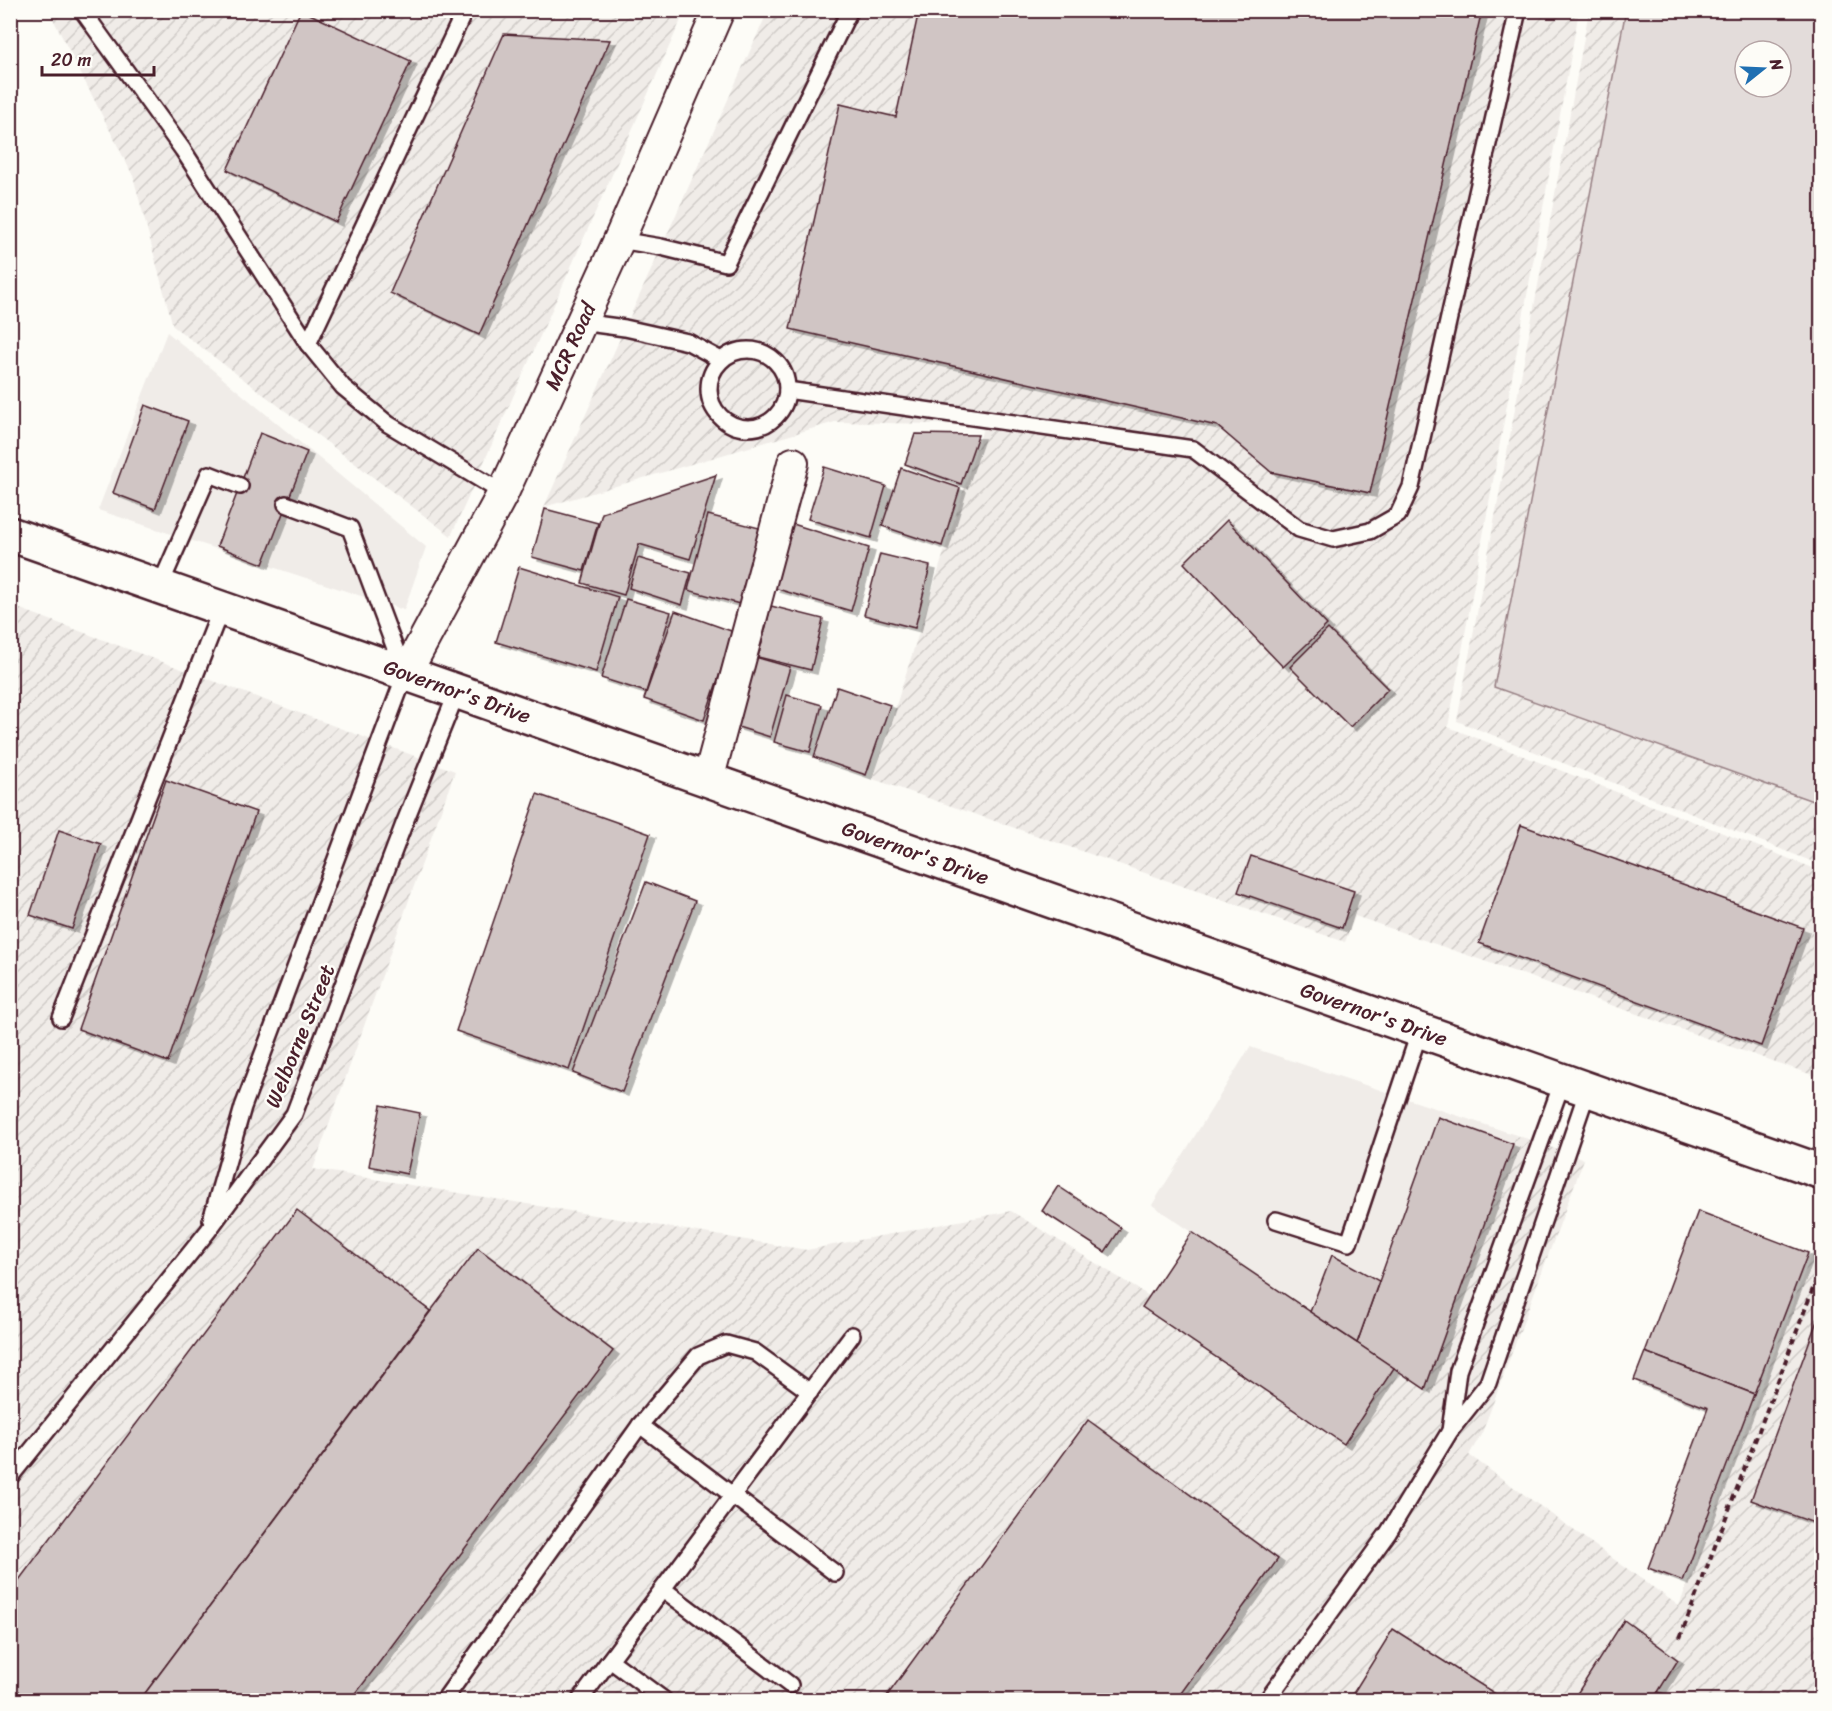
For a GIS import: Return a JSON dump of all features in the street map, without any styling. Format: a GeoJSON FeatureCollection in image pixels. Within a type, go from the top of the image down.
{"type":"FeatureCollection","features":[{"type":"Feature","properties":{"kind":"highway","name":"Governor's Drive"},"geometry":{"type":"LineString","coordinates":[[10,534],[1821,1172]]}},
{"type":"Feature","properties":{"kind":"street","name":"MCR Road"},"geometry":{"type":"LineString","coordinates":[[405,675],[503,493],[619,240],[719,10]]}},
{"type":"Feature","properties":{"kind":"street"},"geometry":{"type":"LineString","coordinates":[[708,780],[793,463]]}},
{"type":"Feature","properties":{"kind":"lane"},"geometry":{"type":"LineString","coordinates":[[82,10],[183,150],[308,344],[343,387],[388,424],[503,493]]}},
{"type":"Feature","properties":{"kind":"lane"},"geometry":{"type":"LineString","coordinates":[[308,344],[465,10]]}},
{"type":"Feature","properties":{"kind":"lane"},"geometry":{"type":"LineString","coordinates":[[619,240],[661,247],[726,263],[850,10]]}},
{"type":"Feature","properties":{"kind":"lane"},"geometry":{"type":"LineString","coordinates":[[787,390],[1193,449],[1299,529],[1333,539],[1370,531],[1398,516],[1411,487],[1518,10]]}},
{"type":"Feature","properties":{"kind":"lane"},"geometry":{"type":"LineString","coordinates":[[580,322],[625,328],[688,342],[721,360]]}},
{"type":"Feature","properties":{"kind":"lane"},"geometry":{"type":"LineString","coordinates":[[749,349],[764,353],[776,362],[784,375],[787,390],[784,405],[774,417],[761,425],[746,428],[732,424],[719,415],[711,402],[709,387],[713,372],[721,360],[734,352],[749,349]]}},
{"type":"Feature","properties":{"kind":"lane"},"geometry":{"type":"LineString","coordinates":[[160,586],[209,474],[240,486]]}},
{"type":"Feature","properties":{"kind":"lane"},"geometry":{"type":"LineString","coordinates":[[286,504],[350,528],[405,675]]}},
{"type":"Feature","properties":{"kind":"lane"},"geometry":{"type":"LineString","coordinates":[[61,1018],[221,609]]}},
{"type":"Feature","properties":{"kind":"lane","name":"Welborne Street"},"geometry":{"type":"LineString","coordinates":[[208,1231],[243,1107],[405,675]]}},
{"type":"Feature","properties":{"kind":"lane","name":"Welborne Street"},"geometry":{"type":"LineString","coordinates":[[10,1477],[208,1231],[294,1114],[457,692]]}},
{"type":"Feature","properties":{"kind":"lane"},"geometry":{"type":"LineString","coordinates":[[1276,1220],[1349,1243],[1420,1030]]}},
{"type":"Feature","properties":{"kind":"lane"},"geometry":{"type":"LineString","coordinates":[[1450,1431],[1458,1371],[1576,1085]]}},
{"type":"Feature","properties":{"kind":"lane"},"geometry":{"type":"LineString","coordinates":[[1267,1701],[1388,1533],[1450,1431],[1488,1383],[1576,1085]]}},
{"type":"Feature","properties":{"kind":"lane"},"geometry":{"type":"LineString","coordinates":[[580,1701],[852,1335]]}},
{"type":"Feature","properties":{"kind":"lane"},"geometry":{"type":"LineString","coordinates":[[444,1701],[639,1425],[698,1356],[726,1344],[755,1352],[810,1392]]}},
{"type":"Feature","properties":{"kind":"lane"},"geometry":{"type":"LineString","coordinates":[[639,1425],[835,1573]]}},
{"type":"Feature","properties":{"kind":"lane"},"geometry":{"type":"LineString","coordinates":[[663,1589],[790,1685]]}},
{"type":"Feature","properties":{"kind":"lane"},"geometry":{"type":"LineString","coordinates":[[610,1660],[664,1701]]}},
{"type":"Feature","properties":{"kind":"path"},"geometry":{"type":"LineString","coordinates":[[1680,1638],[1821,1264]]}},
{"type":"Feature","properties":{"kind":"shaded area"},"geometry":{"type":"Polygon","coordinates":[[[1626,10],[1821,11],[1821,804],[1494,687],[1626,10]]]}},
{"type":"Feature","properties":{"kind":"shaded area"},"geometry":{"type":"Polygon","coordinates":[[[49,11],[685,11],[451,536],[173,326],[133,176],[49,11]]]}},
{"type":"Feature","properties":{"kind":"shaded area"},"geometry":{"type":"Polygon","coordinates":[[[768,11],[1579,11],[1448,727],[1821,871],[1821,1078],[1355,916],[1345,942],[873,779],[984,425],[835,422],[544,507],[768,11]]]}},
{"type":"Feature","properties":{"kind":"shaded area"},"geometry":{"type":"Polygon","coordinates":[[[1589,11],[1821,11],[1821,865],[1457,721],[1589,11]]]}},
{"type":"Feature","properties":{"kind":"shaded area"},"geometry":{"type":"Polygon","coordinates":[[[167,332],[426,547],[404,610],[98,510],[167,332]]]}},
{"type":"Feature","properties":{"kind":"shaded area"},"geometry":{"type":"Polygon","coordinates":[[[10,605],[455,771],[313,1169],[807,1250],[1011,1211],[1149,1296],[1192,1232],[1425,1389],[1516,1135],[1584,1159],[1482,1433],[1469,1455],[1679,1606],[1816,1242],[1821,1244],[1821,1700],[11,1700],[10,605]]]}},
{"type":"Feature","properties":{"kind":"shaded area"},"geometry":{"type":"Polygon","coordinates":[[[1250,1047],[1516,1135],[1425,1389],[1152,1205],[1250,1047]]]}},
{"type":"Feature","properties":{"kind":"building"},"geometry":{"type":"Polygon","coordinates":[[[301,10],[411,61],[336,222],[227,170],[301,10]]]}},
{"type":"Feature","properties":{"kind":"building"},"geometry":{"type":"Polygon","coordinates":[[[919,10],[1482,10],[1370,493],[1271,472],[1217,426],[790,329],[840,104],[896,117],[919,10]]]}},
{"type":"Feature","properties":{"kind":"building"},"geometry":{"type":"Polygon","coordinates":[[[504,34],[610,40],[479,335],[390,293],[504,34]]]}},
{"type":"Feature","properties":{"kind":"building"},"geometry":{"type":"Polygon","coordinates":[[[145,405],[188,421],[155,509],[113,493],[145,405]]]}},
{"type":"Feature","properties":{"kind":"building"},"geometry":{"type":"Polygon","coordinates":[[[260,433],[307,452],[263,564],[217,546],[260,433]]]}},
{"type":"Feature","properties":{"kind":"building"},"geometry":{"type":"Polygon","coordinates":[[[915,434],[978,435],[961,484],[905,464],[915,434]]]}},
{"type":"Feature","properties":{"kind":"building"},"geometry":{"type":"Polygon","coordinates":[[[824,467],[886,486],[871,538],[808,519],[824,467]]]}},
{"type":"Feature","properties":{"kind":"building"},"geometry":{"type":"Polygon","coordinates":[[[901,468],[960,488],[942,546],[882,526],[901,468]]]}},
{"type":"Feature","properties":{"kind":"building"},"geometry":{"type":"Polygon","coordinates":[[[716,475],[690,559],[639,544],[624,595],[582,583],[602,513],[716,475]]]}},
{"type":"Feature","properties":{"kind":"building"},"geometry":{"type":"Polygon","coordinates":[[[545,509],[598,523],[584,571],[532,557],[545,509]]]}},
{"type":"Feature","properties":{"kind":"building"},"geometry":{"type":"Polygon","coordinates":[[[708,515],[767,530],[747,606],[688,590],[708,515]]]}},
{"type":"Feature","properties":{"kind":"building"},"geometry":{"type":"Polygon","coordinates":[[[1227,520],[1327,625],[1283,667],[1184,563],[1227,520]]]}},
{"type":"Feature","properties":{"kind":"building"},"geometry":{"type":"Polygon","coordinates":[[[793,524],[869,548],[851,611],[774,588],[793,524]]]}},
{"type":"Feature","properties":{"kind":"building"},"geometry":{"type":"Polygon","coordinates":[[[880,554],[930,566],[915,628],[864,615],[880,554]]]}},
{"type":"Feature","properties":{"kind":"building"},"geometry":{"type":"Polygon","coordinates":[[[638,558],[691,573],[682,605],[629,588],[638,558]]]}},
{"type":"Feature","properties":{"kind":"building"},"geometry":{"type":"Polygon","coordinates":[[[519,567],[618,597],[596,672],[496,642],[519,567]]]}},
{"type":"Feature","properties":{"kind":"building"},"geometry":{"type":"Polygon","coordinates":[[[626,599],[671,612],[646,692],[601,678],[626,599]]]}},
{"type":"Feature","properties":{"kind":"building"},"geometry":{"type":"Polygon","coordinates":[[[771,606],[823,619],[811,670],[758,657],[771,606]]]}},
{"type":"Feature","properties":{"kind":"building"},"geometry":{"type":"Polygon","coordinates":[[[675,611],[734,632],[704,720],[644,699],[675,611]]]}},
{"type":"Feature","properties":{"kind":"building"},"geometry":{"type":"Polygon","coordinates":[[[1328,629],[1388,689],[1350,727],[1290,667],[1328,629]]]}},
{"type":"Feature","properties":{"kind":"building"},"geometry":{"type":"Polygon","coordinates":[[[755,657],[790,667],[770,737],[735,726],[755,657]]]}},
{"type":"Feature","properties":{"kind":"building"},"geometry":{"type":"Polygon","coordinates":[[[837,687],[890,705],[866,775],[814,757],[837,687]]]}},
{"type":"Feature","properties":{"kind":"building"},"geometry":{"type":"Polygon","coordinates":[[[787,695],[822,705],[810,752],[774,742],[787,695]]]}},
{"type":"Feature","properties":{"kind":"building"},"geometry":{"type":"Polygon","coordinates":[[[166,780],[256,812],[168,1062],[78,1029],[166,780]]]}},
{"type":"Feature","properties":{"kind":"building"},"geometry":{"type":"Polygon","coordinates":[[[537,794],[650,834],[569,1070],[456,1031],[537,794]]]}},
{"type":"Feature","properties":{"kind":"building"},"geometry":{"type":"Polygon","coordinates":[[[1521,825],[1803,928],[1761,1046],[1479,943],[1521,825]]]}},
{"type":"Feature","properties":{"kind":"building"},"geometry":{"type":"Polygon","coordinates":[[[59,830],[101,844],[72,929],[30,915],[59,830]]]}},
{"type":"Feature","properties":{"kind":"building"},"geometry":{"type":"Polygon","coordinates":[[[1251,856],[1354,891],[1342,928],[1238,892],[1251,856]]]}},
{"type":"Feature","properties":{"kind":"building"},"geometry":{"type":"Polygon","coordinates":[[[646,882],[695,901],[622,1092],[573,1073],[646,882]]]}},
{"type":"Feature","properties":{"kind":"building"},"geometry":{"type":"Polygon","coordinates":[[[381,1105],[420,1113],[407,1174],[369,1166],[381,1105]]]}},
{"type":"Feature","properties":{"kind":"building"},"geometry":{"type":"Polygon","coordinates":[[[1438,1117],[1513,1144],[1425,1389],[1357,1343],[1438,1117]]]}},
{"type":"Feature","properties":{"kind":"building"},"geometry":{"type":"Polygon","coordinates":[[[1058,1186],[1121,1228],[1105,1252],[1042,1211],[1058,1186]]]}},
{"type":"Feature","properties":{"kind":"building"},"geometry":{"type":"Polygon","coordinates":[[[297,1210],[430,1311],[140,1700],[31,1700],[10,1685],[10,1592],[297,1210]]]}},
{"type":"Feature","properties":{"kind":"building"},"geometry":{"type":"Polygon","coordinates":[[[1698,1211],[1808,1253],[1754,1394],[1645,1352],[1698,1211]]]}},
{"type":"Feature","properties":{"kind":"building"},"geometry":{"type":"Polygon","coordinates":[[[1192,1232],[1394,1368],[1344,1444],[1142,1307],[1192,1232]]]}},
{"type":"Feature","properties":{"kind":"building"},"geometry":{"type":"Polygon","coordinates":[[[478,1248],[613,1351],[351,1700],[140,1700],[478,1248]]]}},
{"type":"Feature","properties":{"kind":"building"},"geometry":{"type":"Polygon","coordinates":[[[1332,1255],[1379,1281],[1357,1343],[1310,1312],[1332,1255]]]}},
{"type":"Feature","properties":{"kind":"building"},"geometry":{"type":"Polygon","coordinates":[[[1822,1307],[1822,1526],[1751,1500],[1822,1307]]]}},
{"type":"Feature","properties":{"kind":"building"},"geometry":{"type":"Polygon","coordinates":[[[1645,1352],[1754,1394],[1683,1581],[1648,1568],[1708,1408],[1634,1380],[1645,1352]]]}},
{"type":"Feature","properties":{"kind":"building"},"geometry":{"type":"Polygon","coordinates":[[[1088,1420],[1278,1559],[1176,1700],[884,1700],[1088,1420]]]}},
{"type":"Feature","properties":{"kind":"building"},"geometry":{"type":"Polygon","coordinates":[[[1624,1620],[1678,1660],[1653,1700],[1573,1700],[1624,1620]]]}},
{"type":"Feature","properties":{"kind":"building"},"geometry":{"type":"Polygon","coordinates":[[[1393,1629],[1505,1700],[1349,1700],[1393,1629]]]}},
{"type":"Feature","properties":{"kind":"building"},"geometry":{"type":"Polygon","coordinates":[[[1658,1692],[1684,1700],[1653,1700],[1658,1692]]]}}]}
